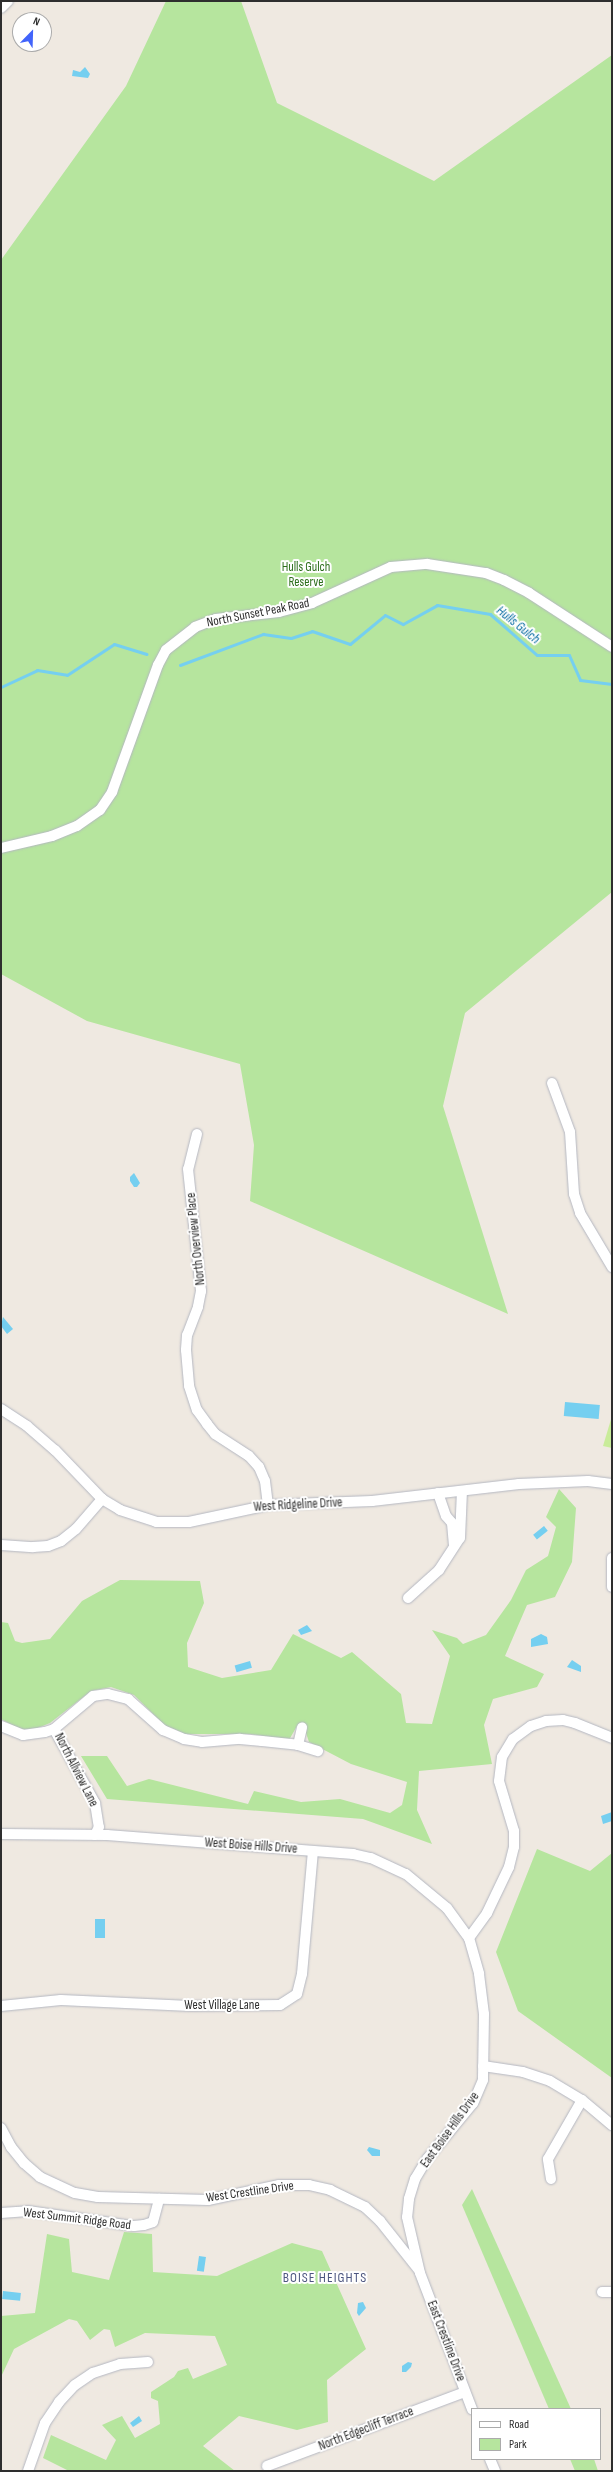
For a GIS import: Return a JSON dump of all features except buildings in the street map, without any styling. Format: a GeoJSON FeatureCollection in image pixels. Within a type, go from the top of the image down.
{"type":"FeatureCollection","features":[{"type":"Feature","properties":{"kind":"street"},"geometry":{"type":"LineString","coordinates":[[1,8],[8,1]]}},
{"type":"Feature","properties":{"kind":"street","name":"North Sunset Peak Road"},"geometry":{"type":"LineString","coordinates":[[1,848],[52,836],[77,826],[100,810],[112,792],[158,665],[166,650],[195,627],[216,618],[279,612],[312,603],[391,567],[427,564],[486,573],[504,580],[529,593],[612,647]]}},
{"type":"Feature","properties":{"kind":"street"},"geometry":{"type":"LineString","coordinates":[[552,1083],[570,1132],[574,1194],[580,1214],[612,1267]]}},
{"type":"Feature","properties":{"kind":"street","name":"North Overview Place"},"geometry":{"type":"LineString","coordinates":[[198,1134],[188,1169],[201,1291],[198,1307],[187,1335],[186,1350],[189,1386],[197,1410],[207,1424],[216,1434],[249,1456],[259,1467],[265,1480],[268,1504]]}},
{"type":"Feature","properties":{"kind":"street","name":"West Ridgeline Drive"},"geometry":{"type":"LineString","coordinates":[[1,1409],[27,1426],[55,1450],[102,1499],[120,1510],[156,1522],[189,1522],[268,1504],[372,1501],[519,1484],[588,1481],[612,1484]]}},
{"type":"Feature","properties":{"kind":"street"},"geometry":{"type":"LineString","coordinates":[[408,1598],[439,1570],[454,1544],[460,1538],[462,1491]]}},
{"type":"Feature","properties":{"kind":"street"},"geometry":{"type":"LineString","coordinates":[[438,1493],[452,1523],[454,1544]]}},
{"type":"Feature","properties":{"kind":"street"},"geometry":{"type":"LineString","coordinates":[[1,1545],[33,1547],[48,1546],[61,1541],[76,1529],[102,1499]]}},
{"type":"Feature","properties":{"kind":"street"},"geometry":{"type":"LineString","coordinates":[[449,1518],[462,1517]]}},
{"type":"Feature","properties":{"kind":"street"},"geometry":{"type":"LineString","coordinates":[[612,1558],[612,1586]]}},
{"type":"Feature","properties":{"kind":"street"},"geometry":{"type":"LineString","coordinates":[[1,1726],[23,1735],[33,1735],[54,1729],[93,1696],[108,1694],[128,1699],[163,1730],[184,1739],[202,1742],[240,1739],[298,1745],[318,1751]]}},
{"type":"Feature","properties":{"kind":"street"},"geometry":{"type":"LineString","coordinates":[[469,1938],[487,1913],[509,1867],[514,1847],[514,1830],[499,1781],[502,1757],[513,1739],[531,1726],[546,1721],[563,1720],[575,1723],[612,1738]]}},
{"type":"Feature","properties":{"kind":"street"},"geometry":{"type":"LineString","coordinates":[[298,1745],[302,1727]]}},
{"type":"Feature","properties":{"kind":"street","name":"North Allview Lane"},"geometry":{"type":"LineString","coordinates":[[54,1729],[95,1803],[99,1827],[95,1835]]}},
{"type":"Feature","properties":{"kind":"street","name":"West Boise Hills Drive"},"geometry":{"type":"LineString","coordinates":[[1,1834],[95,1835],[353,1854],[371,1858],[406,1874],[447,1908],[469,1938]]}},
{"type":"Feature","properties":{"kind":"street","name":"West Village Lane"},"geometry":{"type":"LineString","coordinates":[[1,2006],[17,2003],[61,2000],[183,2006],[280,2005],[297,1994],[302,1974],[313,1851]]}},
{"type":"Feature","properties":{"kind":"street","name":"East Boise Hills Drive"},"geometry":{"type":"LineString","coordinates":[[420,2272],[407,2217],[413,2185],[427,2159],[473,2103],[483,2080],[483,1992],[469,1938]]}},
{"type":"Feature","properties":{"kind":"street"},"geometry":{"type":"LineString","coordinates":[[483,2066],[523,2072],[550,2081],[582,2100],[612,2125]]}},
{"type":"Feature","properties":{"kind":"street"},"geometry":{"type":"LineString","coordinates":[[551,2179],[548,2160],[582,2100]]}},
{"type":"Feature","properties":{"kind":"street","name":"West Crestline Drive"},"geometry":{"type":"LineString","coordinates":[[1,2128],[10,2147],[24,2163],[40,2177],[75,2193],[98,2197],[208,2200],[257,2189],[293,2184],[330,2190],[365,2207],[380,2221],[420,2272]]}},
{"type":"Feature","properties":{"kind":"street","name":"West Summit Ridge Road"},"geometry":{"type":"LineString","coordinates":[[1,2213],[28,2211],[139,2226],[153,2222],[159,2199]]}},
{"type":"Feature","properties":{"kind":"street","name":"East Crestline Drive"},"geometry":{"type":"LineString","coordinates":[[420,2272],[471,2408]]}},
{"type":"Feature","properties":{"kind":"street"},"geometry":{"type":"LineString","coordinates":[[28,2471],[45,2423],[59,2402],[75,2386],[93,2373],[120,2364],[148,2362]]}},
{"type":"Feature","properties":{"kind":"street","name":"North Edgecliff Terrace"},"geometry":{"type":"LineString","coordinates":[[267,2466],[466,2392]]}},
{"type":"Feature","properties":{"kind":"street"},"geometry":{"type":"LineString","coordinates":[[490,2460],[495,2471]]}},
{"type":"Feature","properties":{"kind":"green space","name":"Hulls Gulch Reserve"},"geometry":{"type":"Polygon","coordinates":[[[166,1],[241,1],[277,103],[434,181],[612,55],[612,892],[465,1013],[443,1106],[508,1314],[250,1201],[254,1145],[240,1064],[87,1021],[1,974],[1,260],[126,86],[166,1]]]}},
{"type":"Feature","properties":{"kind":"green space"},"geometry":{"type":"Polygon","coordinates":[[[612,1416],[612,1448],[603,1446],[612,1416]]]}},
{"type":"Feature","properties":{"kind":"green space"},"geometry":{"type":"Polygon","coordinates":[[[559,1489],[576,1508],[572,1562],[555,1597],[527,1605],[505,1656],[544,1674],[537,1687],[493,1699],[484,1725],[492,1764],[419,1771],[417,1810],[432,1844],[363,1819],[107,1799],[81,1756],[107,1756],[127,1786],[149,1779],[248,1804],[254,1791],[301,1802],[340,1799],[390,1813],[402,1805],[407,1782],[351,1764],[309,1742],[304,1727],[297,1726],[289,1740],[250,1734],[185,1734],[164,1725],[134,1695],[111,1687],[91,1691],[50,1723],[33,1730],[19,1729],[1,1719],[1,1622],[8,1623],[15,1641],[22,1643],[50,1639],[82,1601],[120,1580],[200,1581],[204,1603],[187,1643],[188,1667],[222,1678],[271,1670],[293,1634],[341,1658],[352,1652],[401,1694],[406,1723],[432,1724],[450,1656],[432,1630],[457,1638],[463,1644],[486,1635],[511,1600],[526,1570],[548,1556],[556,1527],[546,1517],[559,1489]]]}},
{"type":"Feature","properties":{"kind":"green space"},"geometry":{"type":"Polygon","coordinates":[[[537,1849],[590,1871],[612,1853],[612,2078],[518,2011],[496,1952],[537,1849]]]}},
{"type":"Feature","properties":{"kind":"green space"},"geometry":{"type":"Polygon","coordinates":[[[472,2189],[571,2408],[549,2408],[462,2205],[472,2189]]]}},
{"type":"Feature","properties":{"kind":"green space"},"geometry":{"type":"Polygon","coordinates":[[[124,2232],[152,2234],[153,2272],[217,2276],[292,2243],[322,2251],[366,2349],[327,2380],[328,2422],[297,2430],[239,2416],[203,2446],[235,2471],[69,2471],[43,2458],[51,2435],[106,2460],[116,2440],[102,2425],[122,2416],[135,2438],[160,2424],[158,2401],[151,2398],[151,2392],[174,2377],[178,2371],[188,2368],[193,2379],[227,2365],[215,2336],[145,2333],[115,2347],[110,2330],[104,2329],[90,2340],[77,2321],[69,2319],[14,2349],[1,2377],[1,2316],[35,2313],[47,2234],[69,2239],[72,2272],[109,2280],[124,2232]]]}},
{"type":"Feature","properties":{"kind":"green space"},"geometry":{"type":"Polygon","coordinates":[[[570,2460],[594,2460],[598,2471],[575,2471],[570,2460]]]}},
{"type":"Feature","properties":{"kind":"water"},"geometry":{"type":"Polygon","coordinates":[[[85,67],[90,74],[88,78],[72,76],[73,70],[80,72],[85,67]]]}},
{"type":"Feature","properties":{"kind":"water"},"geometry":{"type":"Polygon","coordinates":[[[134,1173],[140,1183],[137,1187],[134,1187],[130,1181],[130,1177],[134,1173]]]}},
{"type":"Feature","properties":{"kind":"water"},"geometry":{"type":"Polygon","coordinates":[[[3,1317],[13,1329],[7,1334],[1,1326],[3,1317]]]}},
{"type":"Feature","properties":{"kind":"water"},"geometry":{"type":"Polygon","coordinates":[[[565,1402],[600,1405],[599,1419],[564,1416],[565,1402]]]}},
{"type":"Feature","properties":{"kind":"water"},"geometry":{"type":"Polygon","coordinates":[[[544,1526],[548,1531],[537,1539],[533,1535],[544,1526]]]}},
{"type":"Feature","properties":{"kind":"water"},"geometry":{"type":"Polygon","coordinates":[[[307,1625],[312,1631],[301,1635],[298,1630],[307,1625]]]}},
{"type":"Feature","properties":{"kind":"water"},"geometry":{"type":"Polygon","coordinates":[[[541,1634],[547,1637],[548,1644],[531,1647],[531,1639],[541,1634]]]}},
{"type":"Feature","properties":{"kind":"water"},"geometry":{"type":"Polygon","coordinates":[[[572,1660],[581,1666],[581,1672],[567,1667],[572,1660]]]}},
{"type":"Feature","properties":{"kind":"water"},"geometry":{"type":"Polygon","coordinates":[[[250,1661],[252,1668],[237,1672],[235,1665],[250,1661]]]}},
{"type":"Feature","properties":{"kind":"water"},"geometry":{"type":"Polygon","coordinates":[[[612,1812],[612,1821],[603,1824],[601,1816],[612,1812]]]}},
{"type":"Feature","properties":{"kind":"water"},"geometry":{"type":"Polygon","coordinates":[[[95,1919],[105,1919],[105,1938],[95,1938],[95,1919]]]}},
{"type":"Feature","properties":{"kind":"water"},"geometry":{"type":"Polygon","coordinates":[[[369,2147],[380,2150],[380,2156],[372,2156],[367,2150],[369,2147]]]}},
{"type":"Feature","properties":{"kind":"water"},"geometry":{"type":"Polygon","coordinates":[[[199,2256],[206,2257],[204,2272],[197,2271],[199,2256]]]}},
{"type":"Feature","properties":{"kind":"water"},"geometry":{"type":"Polygon","coordinates":[[[3,2291],[21,2293],[20,2301],[2,2299],[3,2291]]]}},
{"type":"Feature","properties":{"kind":"water"},"geometry":{"type":"Polygon","coordinates":[[[363,2302],[366,2308],[359,2316],[357,2313],[358,2303],[363,2302]]]}},
{"type":"Feature","properties":{"kind":"water"},"geometry":{"type":"Polygon","coordinates":[[[408,2362],[412,2363],[411,2367],[406,2372],[402,2372],[402,2366],[408,2362]]]}},
{"type":"Feature","properties":{"kind":"water"},"geometry":{"type":"Polygon","coordinates":[[[139,2416],[142,2421],[133,2427],[130,2423],[139,2416]]]}},
{"type":"Feature","properties":{"kind":"waterway","name":"Hulls Gulch"},"geometry":{"type":"LineString","coordinates":[[180,665],[263,634],[291,638],[312,631],[350,644],[385,615],[403,624],[437,605],[490,614],[537,655],[569,655],[580,680],[612,684]]}},
{"type":"Feature","properties":{"kind":"waterway","name":"Hulls Gulch"},"geometry":{"type":"LineString","coordinates":[[1,687],[37,670],[67,675],[114,644],[147,654]]}},
{"type":"Feature","properties":{"kind":"district","name":"BOISE HEIGHTS"},"geometry":{"type":"Point","coordinates":[325,2278]}}]}
